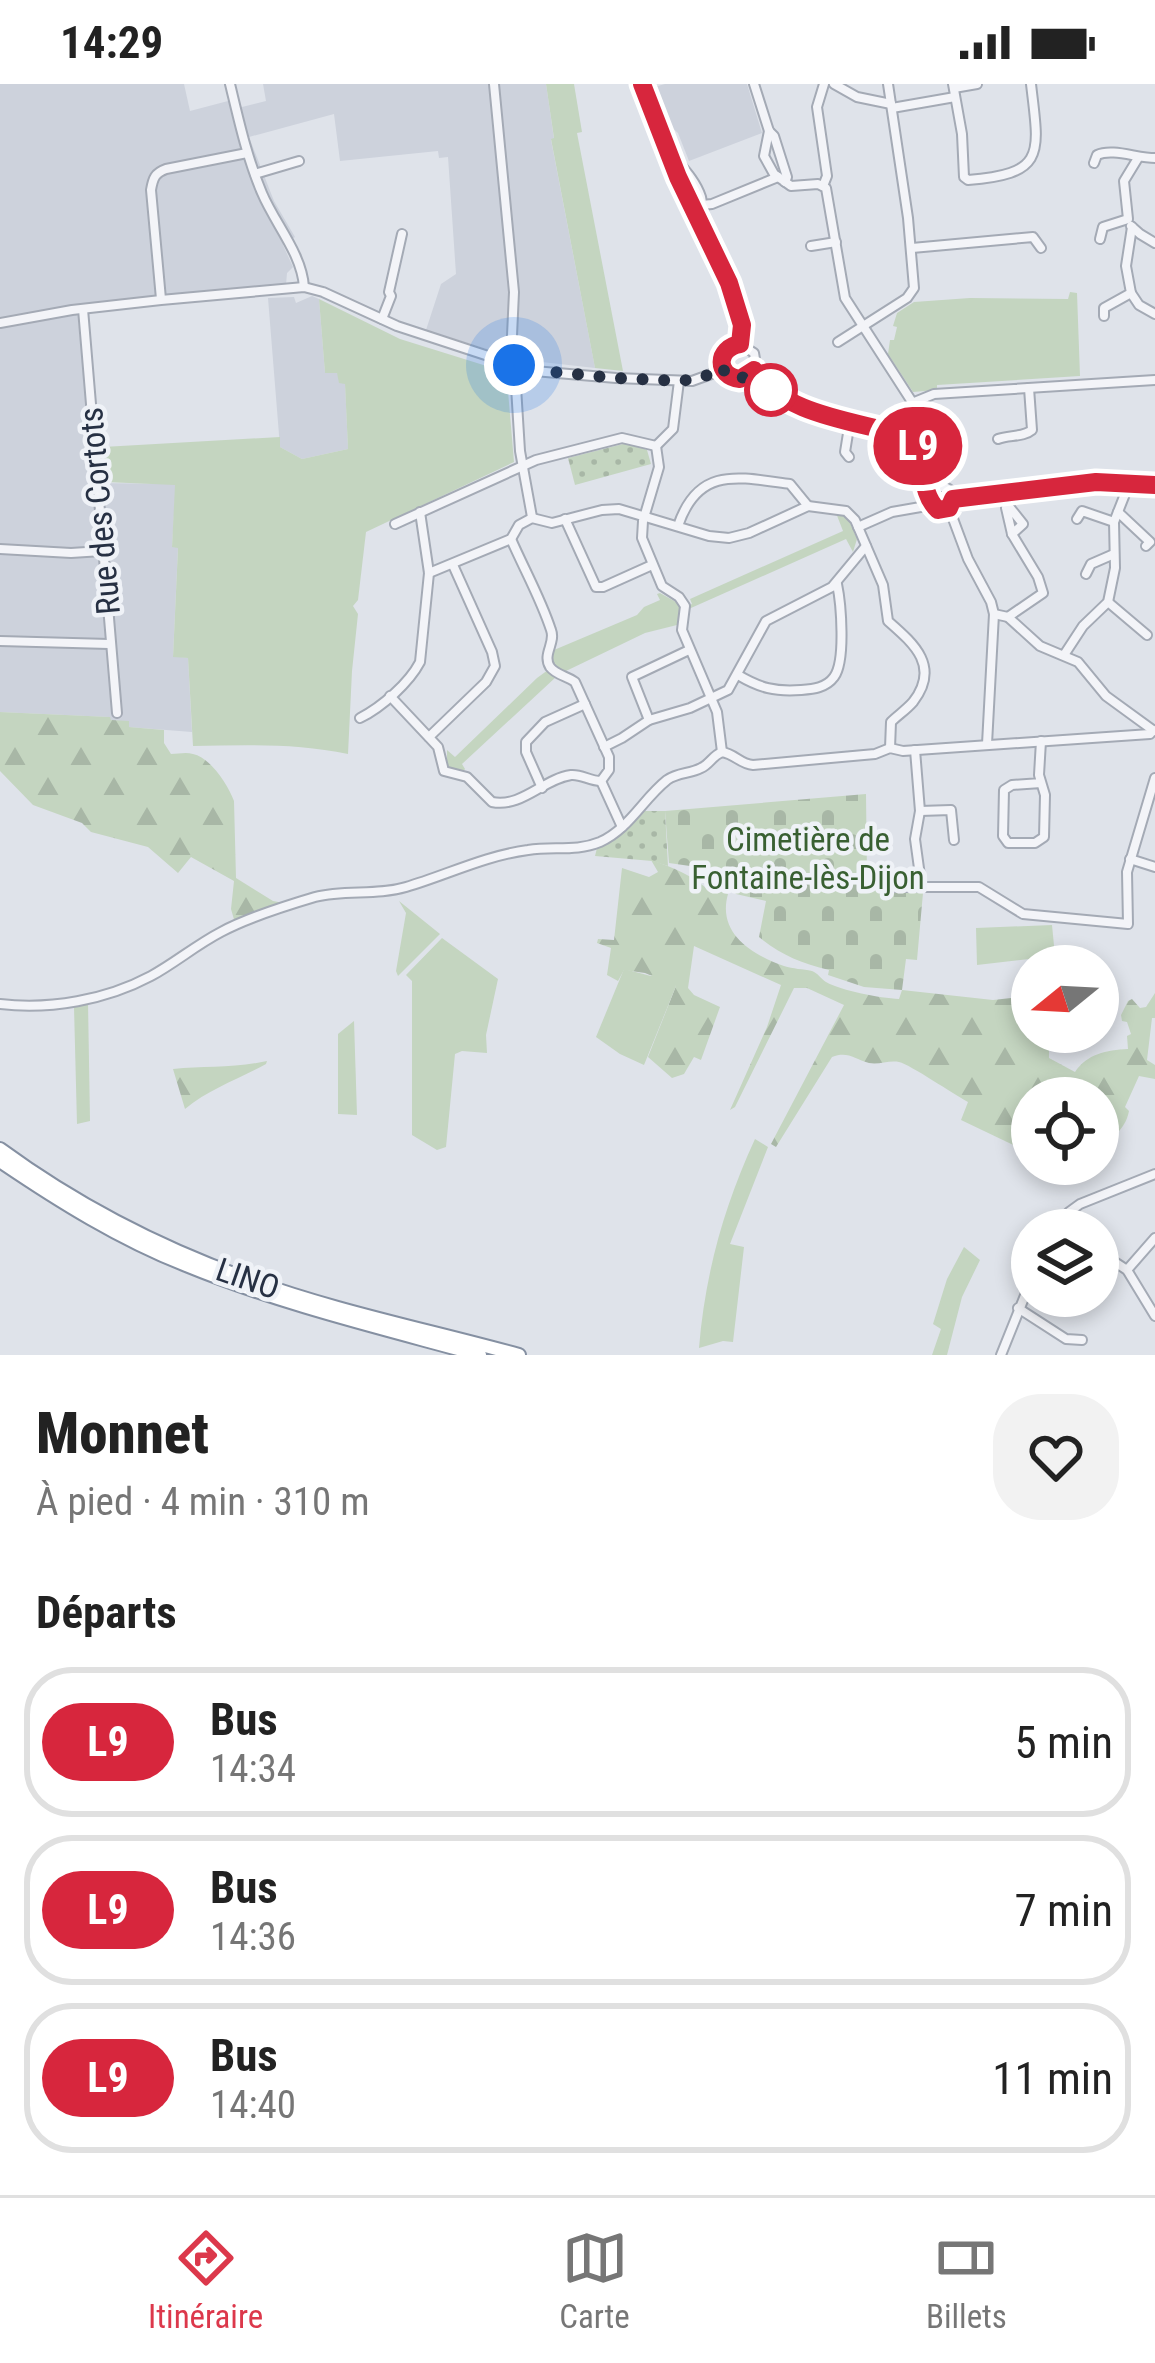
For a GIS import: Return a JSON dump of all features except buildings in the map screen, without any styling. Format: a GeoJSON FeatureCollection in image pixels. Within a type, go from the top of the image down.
{"type":"FeatureCollection","features":[{"type":"Feature","properties":{"kind":"highway","name":"LINO"},"geometry":{"type":"LineString","coordinates":[[0,1149],[98,1213],[205,1263],[298,1296],[519,1355]]}},
{"type":"Feature","properties":{"kind":"highway","name":"LINO"},"geometry":{"type":"LineString","coordinates":[[0,1161],[91,1219],[183,1264],[292,1304],[480,1355]]}},
{"type":"Feature","properties":{"kind":"street"},"geometry":{"type":"LineString","coordinates":[[230,84],[263,197],[308,288]]}},
{"type":"Feature","properties":{"kind":"street"},"geometry":{"type":"LineString","coordinates":[[494,84],[514,292],[512,357],[532,518]]}},
{"type":"Feature","properties":{"kind":"street"},"geometry":{"type":"LineString","coordinates":[[642,84],[699,208],[739,311],[740,344]]}},
{"type":"Feature","properties":{"kind":"street"},"geometry":{"type":"LineString","coordinates":[[699,208],[788,177],[754,84]]}},
{"type":"Feature","properties":{"kind":"street"},"geometry":{"type":"LineString","coordinates":[[824,84],[817,104],[827,176],[824,186]]}},
{"type":"Feature","properties":{"kind":"street"},"geometry":{"type":"LineString","coordinates":[[834,84],[857,97],[891,106],[977,84]]}},
{"type":"Feature","properties":{"kind":"street"},"geometry":{"type":"LineString","coordinates":[[838,342],[913,291],[912,248],[888,84]]}},
{"type":"Feature","properties":{"kind":"street"},"geometry":{"type":"LineString","coordinates":[[954,89],[965,179],[1009,176],[1021,170],[1033,154],[1031,84]]}},
{"type":"Feature","properties":{"kind":"street"},"geometry":{"type":"LineString","coordinates":[[769,131],[767,165],[796,187],[818,184],[828,191],[844,296],[912,403],[917,423],[914,440],[920,444],[932,438]]}},
{"type":"Feature","properties":{"kind":"street"},"geometry":{"type":"LineString","coordinates":[[1094,163],[1097,155],[1106,152],[1155,158]]}},
{"type":"Feature","properties":{"kind":"street"},"geometry":{"type":"LineString","coordinates":[[160,299],[152,179],[158,172],[247,153]]}},
{"type":"Feature","properties":{"kind":"street"},"geometry":{"type":"LineString","coordinates":[[1138,158],[1124,181],[1130,223],[1126,266],[1131,293],[1139,305],[1155,314]]}},
{"type":"Feature","properties":{"kind":"street"},"geometry":{"type":"LineString","coordinates":[[255,174],[299,161]]}},
{"type":"Feature","properties":{"kind":"street"},"geometry":{"type":"LineString","coordinates":[[1100,239],[1103,227],[1130,223],[1155,243]]}},
{"type":"Feature","properties":{"kind":"street"},"geometry":{"type":"LineString","coordinates":[[380,318],[402,234]]}},
{"type":"Feature","properties":{"kind":"street"},"geometry":{"type":"LineString","coordinates":[[912,248],[1033,237],[1041,248]]}},
{"type":"Feature","properties":{"kind":"street"},"geometry":{"type":"LineString","coordinates":[[811,246],[836,242]]}},
{"type":"Feature","properties":{"kind":"street"},"geometry":{"type":"LineString","coordinates":[[0,323],[160,299],[308,288],[380,318],[534,370],[679,381],[702,378],[722,367]]}},
{"type":"Feature","properties":{"kind":"street"},"geometry":{"type":"LineString","coordinates":[[1104,316],[1104,308],[1131,293]]}},
{"type":"Feature","properties":{"kind":"street","name":"Rue des Cortots"},"geometry":{"type":"LineString","coordinates":[[82,309],[117,713]]}},
{"type":"Feature","properties":{"kind":"street"},"geometry":{"type":"LineString","coordinates":[[740,344],[724,350],[722,367],[735,379],[754,370]]}},
{"type":"Feature","properties":{"kind":"street"},"geometry":{"type":"LineString","coordinates":[[740,344],[754,353],[754,370],[788,402],[895,433],[917,423],[932,428],[941,487]]}},
{"type":"Feature","properties":{"kind":"street"},"geometry":{"type":"LineString","coordinates":[[912,403],[934,394],[1155,380]]}},
{"type":"Feature","properties":{"kind":"street"},"geometry":{"type":"LineString","coordinates":[[656,446],[673,429],[679,381]]}},
{"type":"Feature","properties":{"kind":"street"},"geometry":{"type":"LineString","coordinates":[[998,440],[1032,430],[1029,388]]}},
{"type":"Feature","properties":{"kind":"street"},"geometry":{"type":"LineString","coordinates":[[849,457],[845,452],[850,421]]}},
{"type":"Feature","properties":{"kind":"street"},"geometry":{"type":"LineString","coordinates":[[395,524],[522,464],[622,438],[656,446]]}},
{"type":"Feature","properties":{"kind":"street"},"geometry":{"type":"LineString","coordinates":[[920,444],[931,500],[938,510],[951,504],[1096,482],[1155,485]]}},
{"type":"Feature","properties":{"kind":"street"},"geometry":{"type":"LineString","coordinates":[[656,446],[658,466],[642,538],[663,588],[685,606],[682,630],[718,718],[722,752]]}},
{"type":"Feature","properties":{"kind":"street"},"geometry":{"type":"LineString","coordinates":[[678,526],[693,495],[723,479],[790,484],[808,506]]}},
{"type":"Feature","properties":{"kind":"street"},"geometry":{"type":"LineString","coordinates":[[1064,655],[1083,626],[1108,602],[1114,583],[1116,517],[1127,482]]}},
{"type":"Feature","properties":{"kind":"street"},"geometry":{"type":"LineString","coordinates":[[931,500],[934,490],[949,490],[968,559],[994,614],[987,744]]}},
{"type":"Feature","properties":{"kind":"street"},"geometry":{"type":"LineString","coordinates":[[1006,499],[1023,524],[1012,533],[1015,542],[1043,593],[1008,617]]}},
{"type":"Feature","properties":{"kind":"street"},"geometry":{"type":"LineString","coordinates":[[858,527],[931,500]]}},
{"type":"Feature","properties":{"kind":"street"},"geometry":{"type":"LineString","coordinates":[[429,573],[511,539],[519,525],[532,518],[552,523],[609,508],[729,538],[808,506],[847,511],[883,585],[887,621],[914,642],[924,670],[918,695],[891,722],[890,748]]}},
{"type":"Feature","properties":{"kind":"street"},"geometry":{"type":"LineString","coordinates":[[1077,519],[1082,511],[1116,517],[1150,542],[1146,546]]}},
{"type":"Feature","properties":{"kind":"street"},"geometry":{"type":"LineString","coordinates":[[360,718],[373,711],[419,664],[429,573],[420,512]]}},
{"type":"Feature","properties":{"kind":"street"},"geometry":{"type":"LineString","coordinates":[[565,519],[596,587],[652,565]]}},
{"type":"Feature","properties":{"kind":"street"},"geometry":{"type":"LineString","coordinates":[[389,696],[440,749],[444,771],[469,778],[492,802],[510,802],[572,775],[592,782],[607,776],[610,766],[604,747],[573,680],[555,672],[548,662],[554,636],[511,539]]}},
{"type":"Feature","properties":{"kind":"street"},"geometry":{"type":"LineString","coordinates":[[604,747],[649,720],[728,690],[766,621],[837,582],[866,546]]}},
{"type":"Feature","properties":{"kind":"street"},"geometry":{"type":"LineString","coordinates":[[0,549],[102,551]]}},
{"type":"Feature","properties":{"kind":"street"},"geometry":{"type":"LineString","coordinates":[[1086,574],[1090,564],[1114,554]]}},
{"type":"Feature","properties":{"kind":"street"},"geometry":{"type":"LineString","coordinates":[[429,736],[485,682],[495,666],[453,565]]}},
{"type":"Feature","properties":{"kind":"street"},"geometry":{"type":"LineString","coordinates":[[738,675],[778,692],[816,688],[833,679],[841,654],[837,582]]}},
{"type":"Feature","properties":{"kind":"street"},"geometry":{"type":"LineString","coordinates":[[1108,602],[1147,634]]}},
{"type":"Feature","properties":{"kind":"street"},"geometry":{"type":"LineString","coordinates":[[0,1004],[47,1006],[114,991],[155,974],[236,925],[314,898],[406,887],[467,864],[528,850],[584,847],[622,827],[670,778],[702,768],[722,752],[753,765],[875,754],[890,748],[915,750],[1154,731],[1119,706],[1078,662],[1040,646],[1008,617],[994,614]]}},
{"type":"Feature","properties":{"kind":"street"},"geometry":{"type":"LineString","coordinates":[[0,641],[109,644]]}},
{"type":"Feature","properties":{"kind":"street"},"geometry":{"type":"LineString","coordinates":[[649,720],[632,677],[689,650]]}},
{"type":"Feature","properties":{"kind":"street"},"geometry":{"type":"LineString","coordinates":[[542,788],[526,742],[548,721],[584,704]]}},
{"type":"Feature","properties":{"kind":"street"},"geometry":{"type":"LineString","coordinates":[[1041,741],[1044,837],[1035,843],[1008,843],[1004,790],[1041,783]]}},
{"type":"Feature","properties":{"kind":"street"},"geometry":{"type":"LineString","coordinates":[[915,750],[920,811],[915,839],[925,888]]}},
{"type":"Feature","properties":{"kind":"street"},"geometry":{"type":"LineString","coordinates":[[893,886],[979,887],[1023,914],[1128,924],[1130,859],[1155,778]]}},
{"type":"Feature","properties":{"kind":"street"},"geometry":{"type":"LineString","coordinates":[[601,781],[622,827]]}},
{"type":"Feature","properties":{"kind":"street"},"geometry":{"type":"LineString","coordinates":[[920,811],[951,810],[954,840]]}},
{"type":"Feature","properties":{"kind":"street"},"geometry":{"type":"LineString","coordinates":[[1130,859],[1155,867]]}},
{"type":"Feature","properties":{"kind":"street"},"geometry":{"type":"LineString","coordinates":[[1074,1209],[1155,1174]]}},
{"type":"Feature","properties":{"kind":"street"},"geometry":{"type":"LineString","coordinates":[[1127,1270],[1155,1238]]}},
{"type":"Feature","properties":{"kind":"street"},"geometry":{"type":"LineString","coordinates":[[1119,1265],[1155,1316]]}},
{"type":"Feature","properties":{"kind":"street"},"geometry":{"type":"LineString","coordinates":[[1001,1355],[1015,1317]]}},
{"type":"Feature","properties":{"kind":"street"},"geometry":{"type":"LineString","coordinates":[[1031,1317],[1066,1339],[1082,1340]]}},
{"type":"Feature","properties":{"kind":"shaded area"},"geometry":{"type":"Polygon","coordinates":[[[0,84],[184,84],[190,111],[228,101],[242,107],[266,101],[263,84],[546,84],[551,140],[595,368],[533,361],[521,347],[509,346],[499,353],[426,330],[441,284],[456,274],[448,157],[439,158],[438,151],[340,161],[334,114],[249,137],[274,201],[295,237],[283,245],[293,267],[286,285],[77,306],[93,483],[176,484],[173,656],[188,658],[192,732],[128,727],[109,717],[0,712],[0,84]]]}},
{"type":"Feature","properties":{"kind":"shaded area"},"geometry":{"type":"Polygon","coordinates":[[[747,84],[762,133],[689,161],[678,133],[667,123],[654,87],[747,84]]]}},
{"type":"Feature","properties":{"kind":"shaded area"},"geometry":{"type":"Polygon","coordinates":[[[312,296],[319,299],[325,373],[337,373],[345,383],[348,449],[302,459],[280,447],[268,298],[294,297],[296,303],[312,296]]]}},
{"type":"Feature","properties":{"kind":"green space"},"geometry":{"type":"Polygon","coordinates":[[[546,84],[574,84],[582,132],[577,133],[623,371],[595,368],[551,139],[546,84]]]}},
{"type":"Feature","properties":{"kind":"green space"},"geometry":{"type":"Polygon","coordinates":[[[1070,292],[1077,293],[1080,376],[937,385],[937,390],[913,392],[888,354],[897,313],[914,302],[1068,299],[1070,292]]]}},
{"type":"Feature","properties":{"kind":"green space"},"geometry":{"type":"Polygon","coordinates":[[[319,299],[400,339],[493,368],[495,381],[508,391],[514,462],[366,532],[358,600],[353,606],[358,614],[348,754],[290,746],[193,746],[188,658],[173,657],[178,548],[172,547],[175,485],[106,482],[103,447],[280,437],[280,447],[302,459],[348,449],[345,384],[339,383],[337,373],[325,373],[319,299]]]}},
{"type":"Feature","properties":{"kind":"green space"},"geometry":{"type":"Polygon","coordinates":[[[623,444],[647,450],[651,464],[575,485],[568,458],[623,444]]]}},
{"type":"Feature","properties":{"kind":"green space"},"geometry":{"type":"Polygon","coordinates":[[[836,513],[848,518],[857,539],[853,552],[846,539],[682,612],[677,625],[645,633],[566,671],[559,670],[462,764],[463,772],[447,768],[447,750],[455,757],[537,678],[557,669],[554,650],[637,615],[660,600],[657,594],[681,609],[692,604],[690,599],[843,531],[836,513]]]}},
{"type":"Feature","properties":{"kind":"green space"},"geometry":{"type":"Polygon","coordinates":[[[0,712],[110,717],[129,721],[129,727],[164,730],[164,743],[171,754],[190,753],[206,760],[234,801],[236,878],[273,901],[289,904],[235,923],[231,909],[234,881],[191,857],[178,873],[148,847],[91,832],[82,823],[33,805],[0,771],[0,712]]]}},
{"type":"Feature","properties":{"kind":"green space","name":"Cimetière de Fontaine-lès-Dijon"},"geometry":{"type":"Polygon","coordinates":[[[866,794],[867,877],[893,880],[893,891],[923,893],[917,960],[906,959],[902,990],[864,987],[783,954],[759,937],[766,901],[736,894],[718,870],[669,863],[665,811],[866,794]]]}},
{"type":"Feature","properties":{"kind":"green space"},"geometry":{"type":"Polygon","coordinates":[[[645,811],[665,811],[668,866],[595,856],[597,848],[613,841],[645,811]]]}},
{"type":"Feature","properties":{"kind":"green space"},"geometry":{"type":"Polygon","coordinates":[[[651,860],[690,877],[710,892],[728,894],[727,920],[739,940],[760,955],[814,972],[833,985],[899,999],[902,990],[1011,998],[1011,1053],[1049,1053],[1049,1058],[1075,1072],[1098,1054],[1128,1049],[1131,1034],[1121,1015],[1128,1001],[1146,1007],[1155,993],[1147,1060],[1155,1065],[1155,1079],[1139,1076],[1119,1130],[1119,1077],[1011,1077],[1011,1144],[961,1120],[968,1102],[905,1064],[869,1063],[838,1055],[832,1057],[776,1147],[771,1144],[844,1005],[807,988],[794,988],[730,1110],[781,985],[694,946],[688,988],[720,1007],[701,1060],[694,1057],[684,1074],[672,1078],[648,1057],[676,986],[624,970],[618,981],[607,975],[611,948],[597,943],[598,939],[614,940],[622,868],[649,877],[658,872],[651,860]]]}},
{"type":"Feature","properties":{"kind":"green space"},"geometry":{"type":"Polygon","coordinates":[[[399,901],[440,934],[398,976],[406,913],[399,901]]]}},
{"type":"Feature","properties":{"kind":"green space"},"geometry":{"type":"Polygon","coordinates":[[[1052,925],[1054,945],[1011,945],[1011,961],[977,965],[976,928],[1052,925]]]}},
{"type":"Feature","properties":{"kind":"green space"},"geometry":{"type":"Polygon","coordinates":[[[442,938],[498,979],[486,1035],[487,1053],[455,1054],[446,1147],[437,1150],[412,1135],[412,981],[406,975],[442,938]]]}},
{"type":"Feature","properties":{"kind":"green space"},"geometry":{"type":"Polygon","coordinates":[[[624,969],[651,976],[659,971],[676,986],[644,1065],[596,1037],[624,969]]]}},
{"type":"Feature","properties":{"kind":"green space"},"geometry":{"type":"Polygon","coordinates":[[[88,1002],[90,1121],[77,1124],[74,1007],[88,1002]]]}},
{"type":"Feature","properties":{"kind":"green space"},"geometry":{"type":"Polygon","coordinates":[[[354,1021],[357,1115],[338,1114],[338,1034],[354,1021]]]}},
{"type":"Feature","properties":{"kind":"green space"},"geometry":{"type":"Polygon","coordinates":[[[266,1064],[185,1109],[173,1069],[266,1064]]]}},
{"type":"Feature","properties":{"kind":"green space"},"geometry":{"type":"Polygon","coordinates":[[[755,1139],[768,1147],[730,1244],[744,1247],[733,1342],[699,1348],[718,1241],[755,1139]]]}},
{"type":"Feature","properties":{"kind":"green space"},"geometry":{"type":"Polygon","coordinates":[[[964,1247],[980,1260],[962,1297],[947,1355],[932,1355],[941,1329],[933,1324],[947,1279],[964,1247]]]}},
{"type":"Feature","properties":{"kind":"bus line","name":"L9"},"geometry":{"type":"LineString","coordinates":[[642,84],[739,311],[740,344],[729,346],[721,361],[727,375],[740,379],[754,370],[788,402],[911,434],[920,453],[927,496],[938,510],[949,508],[953,499],[1096,482],[1155,485]]}},
{"type":"Feature","properties":{"kind":"route"},"geometry":{"type":"LineString","coordinates":[[514,365],[679,381],[702,378],[722,367],[735,379],[754,370],[771,390]]}}]}
